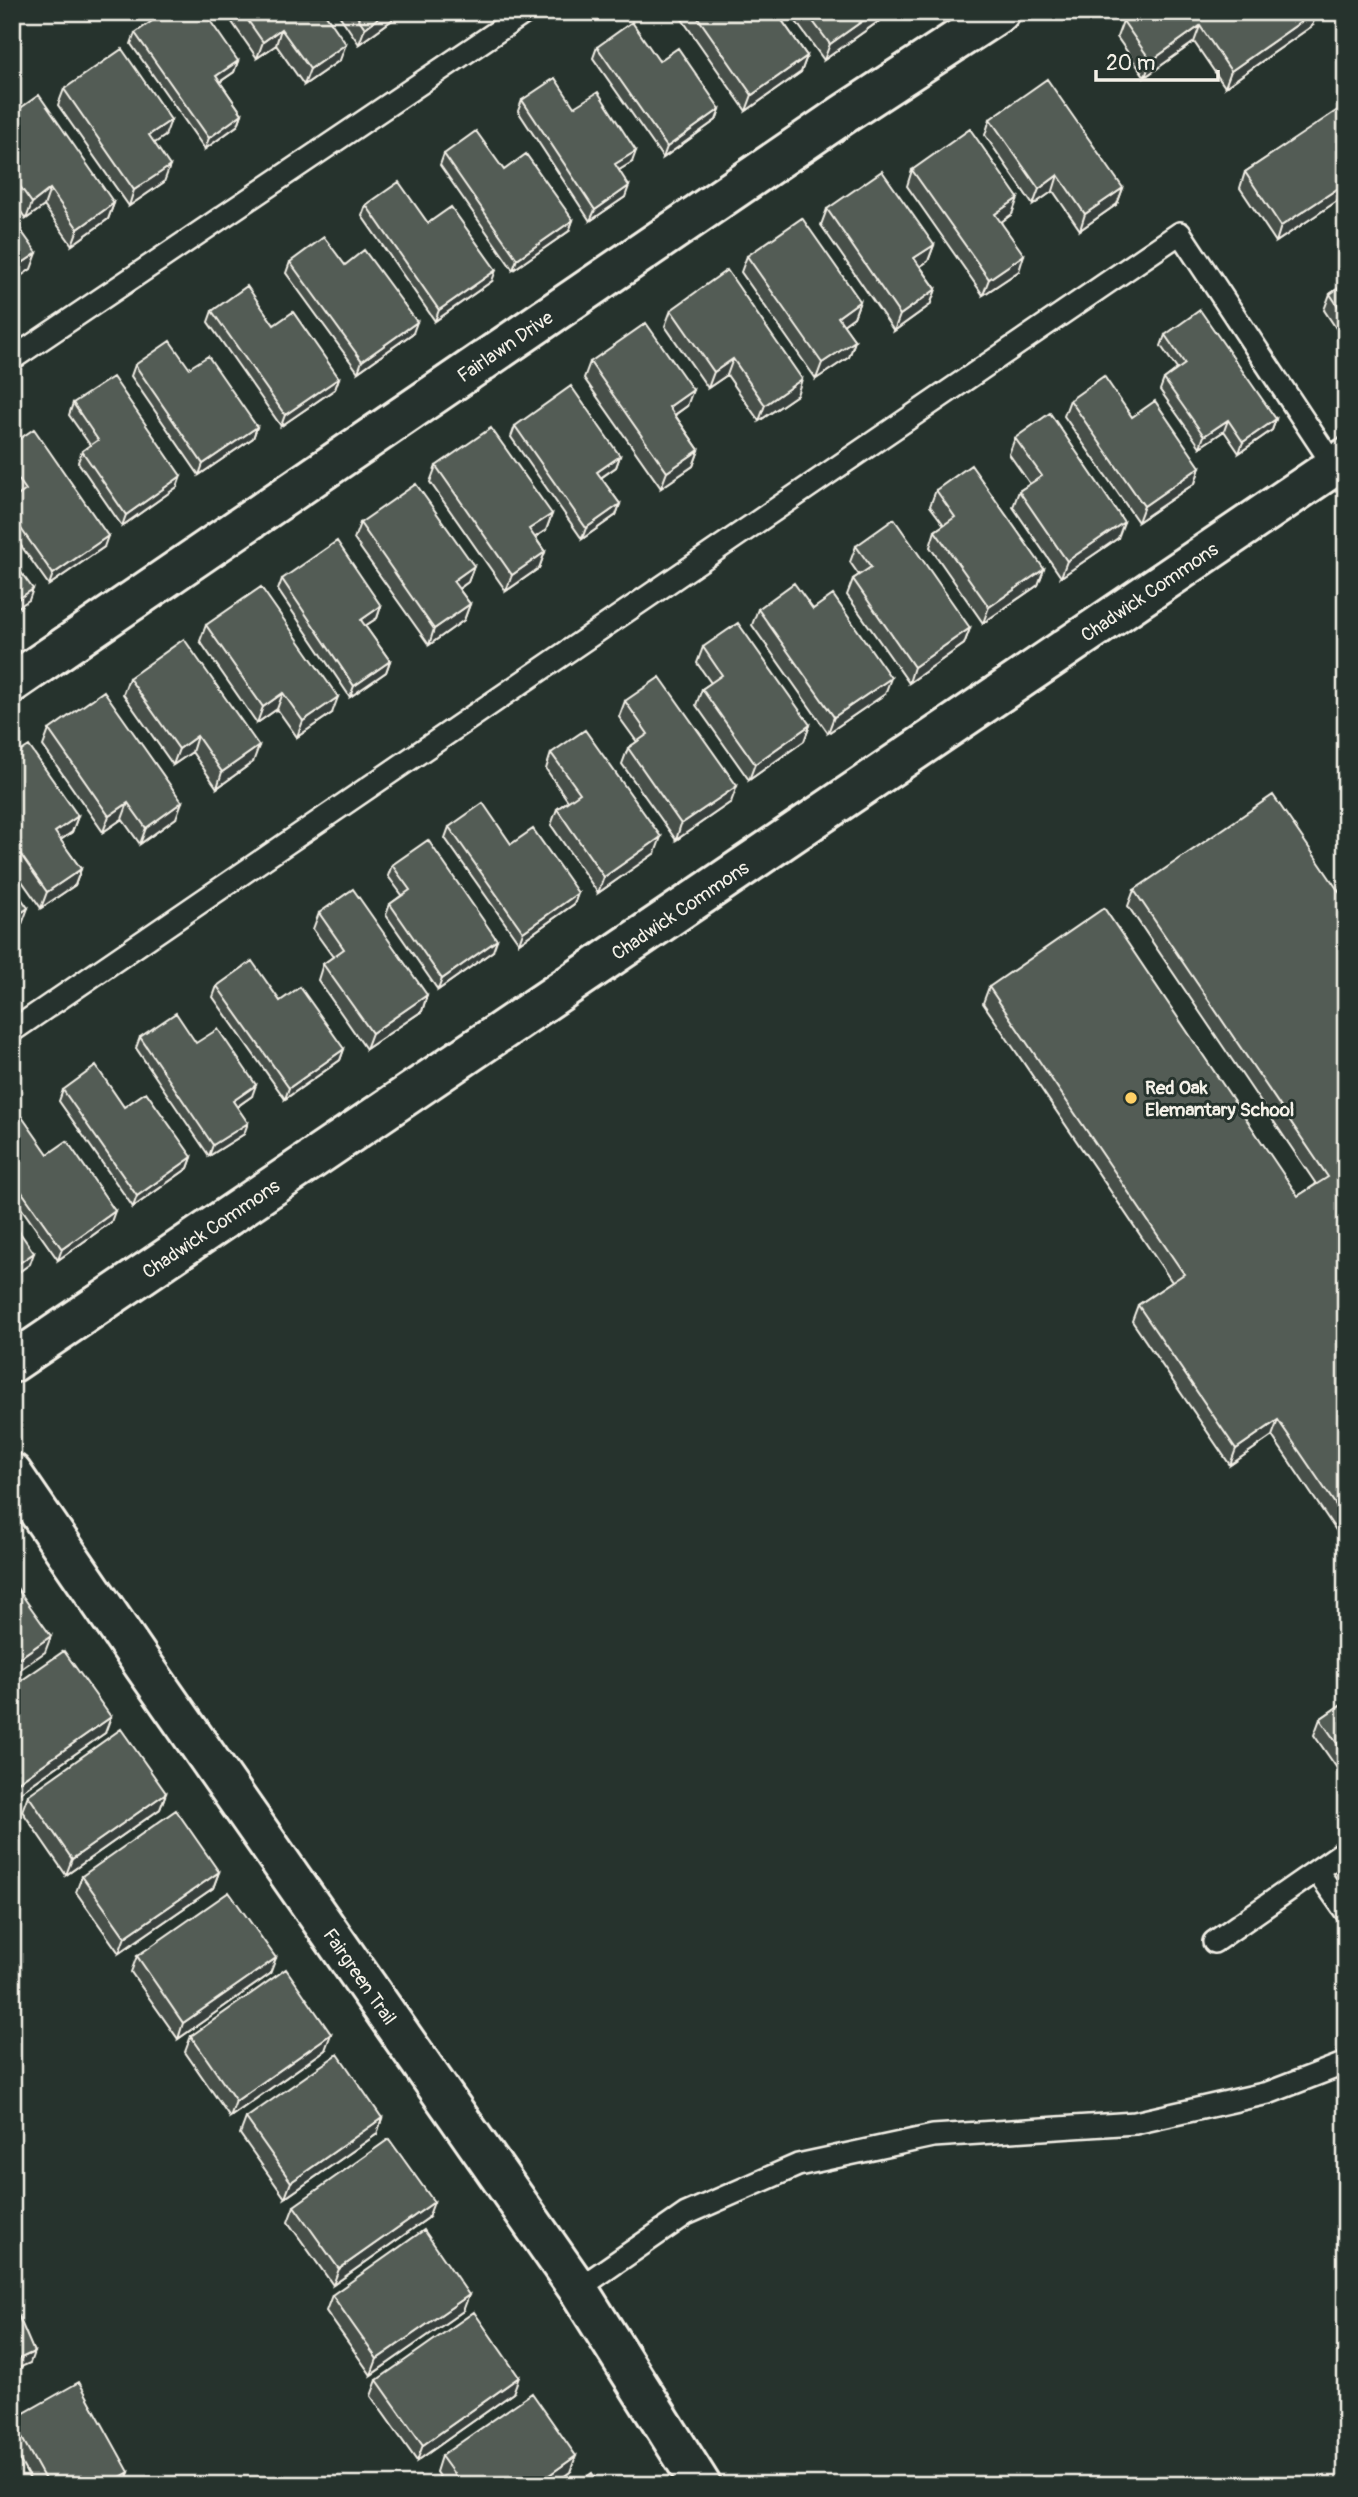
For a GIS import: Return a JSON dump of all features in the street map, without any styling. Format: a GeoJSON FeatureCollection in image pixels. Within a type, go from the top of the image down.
{"type":"FeatureCollection","features":[{"type":"Feature","properties":{"kind":"street","name":"Fairlawn Drive"},"geometry":{"type":"LineString","coordinates":[[12,683],[844,114],[1000,12]]}},
{"type":"Feature","properties":{"kind":"street","name":"Chadwick Commons"},"geometry":{"type":"LineString","coordinates":[[12,1363],[1340,462]]}},
{"type":"Feature","properties":{"kind":"street","name":"Fairgreen Trail"},"geometry":{"type":"LineString","coordinates":[[12,1473],[578,2289],[701,2485]]}},
{"type":"Feature","properties":{"kind":"lane"},"geometry":{"type":"LineString","coordinates":[[12,359],[526,12]]}},
{"type":"Feature","properties":{"kind":"lane"},"geometry":{"type":"LineString","coordinates":[[12,1031],[1180,233],[1340,462]]}},
{"type":"Feature","properties":{"kind":"lane"},"geometry":{"type":"LineString","coordinates":[[1214,1942],[1346,1850]]}},
{"type":"Feature","properties":{"kind":"lane"},"geometry":{"type":"LineString","coordinates":[[1317,1871],[1346,1912]]}},
{"type":"Feature","properties":{"kind":"lane"},"geometry":{"type":"LineString","coordinates":[[578,2289],[686,2214],[798,2165],[933,2136],[1135,2123],[1268,2093],[1346,2063]]}},
{"type":"Feature","properties":{"kind":"building"},"geometry":{"type":"Polygon","coordinates":[[[165,12],[204,12],[238,61],[216,76],[242,114],[209,138],[135,33],[165,12]]]}},
{"type":"Feature","properties":{"kind":"building"},"geometry":{"type":"Polygon","coordinates":[[[242,12],[324,12],[346,44],[310,69],[281,29],[263,42],[242,12]]]}},
{"type":"Feature","properties":{"kind":"building"},"geometry":{"type":"Polygon","coordinates":[[[354,12],[386,12],[365,28],[354,12]]]}},
{"type":"Feature","properties":{"kind":"building"},"geometry":{"type":"Polygon","coordinates":[[[694,12],[776,12],[807,56],[752,95],[694,12]]]}},
{"type":"Feature","properties":{"kind":"building"},"geometry":{"type":"Polygon","coordinates":[[[806,12],[875,12],[830,44],[806,12]]]}},
{"type":"Feature","properties":{"kind":"building"},"geometry":{"type":"Polygon","coordinates":[[[1135,12],[1315,12],[1231,71],[1200,26],[1151,61],[1123,21],[1135,12]]]}},
{"type":"Feature","properties":{"kind":"building"},"geometry":{"type":"Polygon","coordinates":[[[632,22],[659,61],[678,48],[720,109],[667,147],[597,47],[632,22]]]}},
{"type":"Feature","properties":{"kind":"building"},"geometry":{"type":"Polygon","coordinates":[[[122,49],[171,120],[149,135],[170,166],[134,190],[64,89],[122,49]]]}},
{"type":"Feature","properties":{"kind":"building"},"geometry":{"type":"Polygon","coordinates":[[[555,78],[574,107],[598,92],[636,151],[615,164],[629,186],[595,210],[522,100],[555,78]]]}},
{"type":"Feature","properties":{"kind":"building"},"geometry":{"type":"Polygon","coordinates":[[[1047,79],[1123,188],[1085,214],[1058,175],[1039,189],[990,119],[1047,79]]]}},
{"type":"Feature","properties":{"kind":"building"},"geometry":{"type":"Polygon","coordinates":[[[39,95],[114,203],[78,229],[50,189],[32,203],[12,175],[12,114],[39,95]]]}},
{"type":"Feature","properties":{"kind":"building"},"geometry":{"type":"Polygon","coordinates":[[[1345,105],[1346,183],[1281,226],[1245,172],[1345,105]]]}},
{"type":"Feature","properties":{"kind":"building"},"geometry":{"type":"Polygon","coordinates":[[[970,129],[1018,198],[995,214],[1024,255],[989,279],[912,170],[970,129]]]}},
{"type":"Feature","properties":{"kind":"building"},"geometry":{"type":"Polygon","coordinates":[[[476,131],[504,170],[526,154],[573,220],[517,259],[444,154],[476,131]]]}},
{"type":"Feature","properties":{"kind":"building"},"geometry":{"type":"Polygon","coordinates":[[[882,171],[934,245],[914,258],[936,289],[900,315],[827,209],[882,171]]]}},
{"type":"Feature","properties":{"kind":"building"},"geometry":{"type":"Polygon","coordinates":[[[399,182],[428,223],[451,207],[496,270],[439,310],[366,205],[399,182]]]}},
{"type":"Feature","properties":{"kind":"building"},"geometry":{"type":"Polygon","coordinates":[[[12,218],[37,253],[12,270],[12,218]]]}},
{"type":"Feature","properties":{"kind":"building"},"geometry":{"type":"Polygon","coordinates":[[[802,218],[860,301],[838,317],[855,341],[822,363],[747,256],[802,218]]]}},
{"type":"Feature","properties":{"kind":"building"},"geometry":{"type":"Polygon","coordinates":[[[324,237],[345,265],[364,250],[417,322],[362,361],[290,262],[324,237]]]}},
{"type":"Feature","properties":{"kind":"building"},"geometry":{"type":"Polygon","coordinates":[[[727,270],[802,379],[765,405],[733,359],[714,372],[671,310],[727,270]]]}},
{"type":"Feature","properties":{"kind":"building"},"geometry":{"type":"Polygon","coordinates":[[[1346,283],[1346,318],[1330,294],[1346,283]]]}},
{"type":"Feature","properties":{"kind":"building"},"geometry":{"type":"Polygon","coordinates":[[[247,286],[274,325],[293,312],[339,378],[285,415],[212,311],[247,286]]]}},
{"type":"Feature","properties":{"kind":"building"},"geometry":{"type":"Polygon","coordinates":[[[1200,310],[1276,419],[1243,442],[1228,420],[1204,436],[1164,379],[1185,364],[1165,335],[1200,310]]]}},
{"type":"Feature","properties":{"kind":"building"},"geometry":{"type":"Polygon","coordinates":[[[646,323],[693,390],[669,407],[699,450],[667,472],[590,362],[646,323]]]}},
{"type":"Feature","properties":{"kind":"building"},"geometry":{"type":"Polygon","coordinates":[[[170,341],[189,368],[208,356],[257,427],[203,464],[135,365],[170,341]]]}},
{"type":"Feature","properties":{"kind":"building"},"geometry":{"type":"Polygon","coordinates":[[[1104,376],[1132,417],[1155,401],[1200,467],[1144,506],[1070,400],[1104,376]]]}},
{"type":"Feature","properties":{"kind":"building"},"geometry":{"type":"Polygon","coordinates":[[[113,377],[181,476],[126,515],[82,451],[98,440],[73,403],[113,377]]]}},
{"type":"Feature","properties":{"kind":"building"},"geometry":{"type":"Polygon","coordinates":[[[571,386],[620,456],[597,472],[620,504],[586,528],[515,426],[571,386]]]}},
{"type":"Feature","properties":{"kind":"building"},"geometry":{"type":"Polygon","coordinates":[[[1050,413],[1124,522],[1067,561],[1019,491],[1042,476],[1015,438],[1050,413]]]}},
{"type":"Feature","properties":{"kind":"building"},"geometry":{"type":"Polygon","coordinates":[[[491,428],[552,514],[529,529],[545,552],[512,575],[436,466],[491,428]]]}},
{"type":"Feature","properties":{"kind":"building"},"geometry":{"type":"Polygon","coordinates":[[[34,429],[108,536],[53,574],[12,516],[12,500],[26,490],[12,470],[12,444],[34,429]]]}},
{"type":"Feature","properties":{"kind":"building"},"geometry":{"type":"Polygon","coordinates":[[[971,465],[1044,569],[989,607],[935,531],[955,517],[936,490],[971,465]]]}},
{"type":"Feature","properties":{"kind":"building"},"geometry":{"type":"Polygon","coordinates":[[[416,484],[474,566],[453,581],[470,604],[434,629],[360,523],[416,484]]]}},
{"type":"Feature","properties":{"kind":"building"},"geometry":{"type":"Polygon","coordinates":[[[894,519],[970,628],[914,667],[853,579],[871,567],[856,546],[894,519]]]}},
{"type":"Feature","properties":{"kind":"building"},"geometry":{"type":"Polygon","coordinates":[[[337,541],[381,606],[361,620],[390,661],[354,686],[282,579],[337,541]]]}},
{"type":"Feature","properties":{"kind":"building"},"geometry":{"type":"Polygon","coordinates":[[[12,560],[33,589],[12,603],[12,560]]]}},
{"type":"Feature","properties":{"kind":"building"},"geometry":{"type":"Polygon","coordinates":[[[794,583],[813,609],[833,595],[891,678],[834,717],[758,609],[794,583]]]}},
{"type":"Feature","properties":{"kind":"building"},"geometry":{"type":"Polygon","coordinates":[[[261,587],[338,697],[303,721],[283,693],[263,707],[206,625],[261,587]]]}},
{"type":"Feature","properties":{"kind":"building"},"geometry":{"type":"Polygon","coordinates":[[[738,623],[810,725],[755,764],[702,689],[722,675],[703,647],[738,623]]]}},
{"type":"Feature","properties":{"kind":"building"},"geometry":{"type":"Polygon","coordinates":[[[184,639],[259,746],[222,772],[197,736],[179,749],[129,678],[184,639]]]}},
{"type":"Feature","properties":{"kind":"building"},"geometry":{"type":"Polygon","coordinates":[[[660,677],[737,786],[681,824],[628,748],[648,734],[625,701],[660,677]]]}},
{"type":"Feature","properties":{"kind":"building"},"geometry":{"type":"Polygon","coordinates":[[[104,691],[182,802],[146,828],[128,803],[109,816],[49,730],[104,691]]]}},
{"type":"Feature","properties":{"kind":"building"},"geometry":{"type":"Polygon","coordinates":[[[585,730],[661,837],[604,877],[557,809],[580,793],[551,753],[585,730]]]}},
{"type":"Feature","properties":{"kind":"building"},"geometry":{"type":"Polygon","coordinates":[[[29,746],[78,816],[55,832],[81,869],[47,892],[12,842],[12,757],[29,746]]]}},
{"type":"Feature","properties":{"kind":"building","name":"Red Oak Elemantary School"},"geometry":{"type":"Polygon","coordinates":[[[1273,795],[1346,902],[1346,1520],[1278,1420],[1236,1449],[1138,1305],[1184,1274],[989,987],[1104,908],[1298,1196],[1328,1177],[1134,890],[1273,795]]]}},
{"type":"Feature","properties":{"kind":"building"},"geometry":{"type":"Polygon","coordinates":[[[483,803],[511,844],[533,829],[578,893],[523,932],[449,827],[483,803]]]}},
{"type":"Feature","properties":{"kind":"building"},"geometry":{"type":"Polygon","coordinates":[[[428,840],[497,940],[442,979],[390,904],[410,890],[392,865],[428,840]]]}},
{"type":"Feature","properties":{"kind":"building"},"geometry":{"type":"Polygon","coordinates":[[[12,885],[28,908],[12,919],[12,885]]]}},
{"type":"Feature","properties":{"kind":"building"},"geometry":{"type":"Polygon","coordinates":[[[353,889],[427,995],[372,1033],[323,964],[344,949],[319,913],[353,889]]]}},
{"type":"Feature","properties":{"kind":"building"},"geometry":{"type":"Polygon","coordinates":[[[252,961],[280,1001],[300,987],[344,1049],[289,1088],[217,986],[252,961]]]}},
{"type":"Feature","properties":{"kind":"building"},"geometry":{"type":"Polygon","coordinates":[[[176,1013],[196,1043],[218,1029],[256,1085],[233,1101],[248,1123],[213,1145],[140,1037],[176,1013]]]}},
{"type":"Feature","properties":{"kind":"building"},"geometry":{"type":"Polygon","coordinates":[[[96,1066],[124,1107],[146,1092],[192,1157],[137,1196],[63,1090],[96,1066]]]}},
{"type":"Feature","properties":{"kind":"building"},"geometry":{"type":"Polygon","coordinates":[[[22,1117],[48,1154],[67,1141],[115,1211],[62,1249],[12,1178],[12,1124],[22,1117]]]}},
{"type":"Feature","properties":{"kind":"building"},"geometry":{"type":"Polygon","coordinates":[[[12,1221],[34,1253],[12,1268],[12,1221]]]}},
{"type":"Feature","properties":{"kind":"building"},"geometry":{"type":"Polygon","coordinates":[[[12,1581],[51,1636],[12,1663],[12,1581]]]}},
{"type":"Feature","properties":{"kind":"building"},"geometry":{"type":"Polygon","coordinates":[[[64,1651],[111,1717],[18,1782],[12,1773],[12,1687],[64,1651]]]}},
{"type":"Feature","properties":{"kind":"building"},"geometry":{"type":"Polygon","coordinates":[[[1346,1701],[1346,1756],[1320,1719],[1346,1701]]]}},
{"type":"Feature","properties":{"kind":"building"},"geometry":{"type":"Polygon","coordinates":[[[121,1729],[166,1793],[72,1859],[28,1795],[121,1729]]]}},
{"type":"Feature","properties":{"kind":"building"},"geometry":{"type":"Polygon","coordinates":[[[176,1810],[219,1872],[125,1937],[82,1876],[176,1810]]]}},
{"type":"Feature","properties":{"kind":"building"},"geometry":{"type":"Polygon","coordinates":[[[229,1892],[276,1958],[183,2023],[137,1956],[229,1892]]]}},
{"type":"Feature","properties":{"kind":"building"},"geometry":{"type":"Polygon","coordinates":[[[286,1969],[331,2034],[236,2101],[191,2036],[286,1969]]]}},
{"type":"Feature","properties":{"kind":"building"},"geometry":{"type":"Polygon","coordinates":[[[338,2054],[382,2118],[291,2182],[246,2118],[338,2054]]]}},
{"type":"Feature","properties":{"kind":"building"},"geometry":{"type":"Polygon","coordinates":[[[389,2139],[434,2202],[339,2269],[294,2206],[389,2139]]]}},
{"type":"Feature","properties":{"kind":"building"},"geometry":{"type":"Polygon","coordinates":[[[424,2230],[469,2295],[377,2359],[332,2295],[424,2230]]]}},
{"type":"Feature","properties":{"kind":"building"},"geometry":{"type":"Polygon","coordinates":[[[12,2301],[34,2352],[12,2362],[12,2301]]]}},
{"type":"Feature","properties":{"kind":"building"},"geometry":{"type":"Polygon","coordinates":[[[474,2312],[519,2377],[423,2445],[377,2380],[474,2312]]]}},
{"type":"Feature","properties":{"kind":"building"},"geometry":{"type":"Polygon","coordinates":[[[79,2382],[129,2472],[106,2485],[48,2485],[12,2420],[79,2382]]]}},
{"type":"Feature","properties":{"kind":"building"},"geometry":{"type":"Polygon","coordinates":[[[532,2393],[576,2456],[535,2485],[462,2485],[441,2456],[532,2393]]]}},
{"type":"Feature","properties":{"kind":"building"},"geometry":{"type":"Polygon","coordinates":[[[592,2473],[600,2485],[575,2485],[592,2473]]]}},
{"type":"Feature","properties":{"kind":"place","name":"Red Oak Elemantary School"},"geometry":{"type":"Point","coordinates":[1131,1098]}}]}
